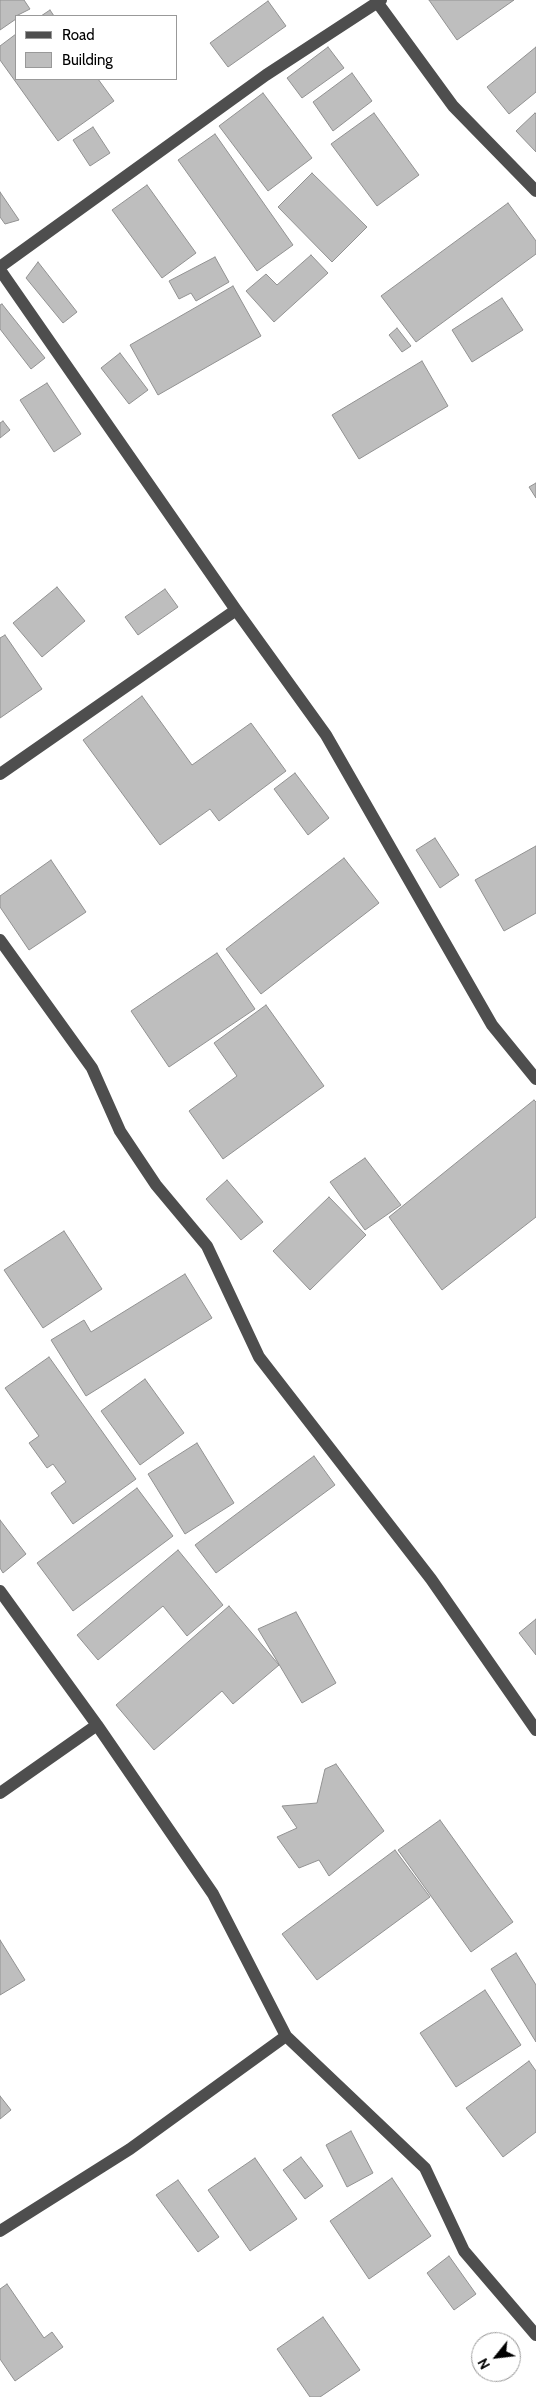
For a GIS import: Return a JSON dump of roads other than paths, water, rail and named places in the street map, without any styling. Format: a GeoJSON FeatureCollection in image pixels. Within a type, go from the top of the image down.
{"type":"FeatureCollection","features":[{"type":"Feature","properties":{"kind":"street"},"geometry":{"type":"LineString","coordinates":[[536,191],[453,106],[379,1],[266,75],[0,268],[236,610],[326,735],[492,1025],[536,1079]]}},
{"type":"Feature","properties":{"kind":"street"},"geometry":{"type":"LineString","coordinates":[[0,774],[236,610]]}},
{"type":"Feature","properties":{"kind":"street"},"geometry":{"type":"LineString","coordinates":[[0,940],[92,1068],[120,1131],[156,1185],[207,1246],[259,1357],[431,1579],[536,1730]]}},
{"type":"Feature","properties":{"kind":"street"},"geometry":{"type":"LineString","coordinates":[[0,1591],[97,1725],[213,1894],[286,2036],[425,2168],[464,2251],[536,2335]]}},
{"type":"Feature","properties":{"kind":"street"},"geometry":{"type":"LineString","coordinates":[[0,1793],[97,1725]]}},
{"type":"Feature","properties":{"kind":"street"},"geometry":{"type":"LineString","coordinates":[[0,2231],[130,2149],[286,2036]]}}]}
